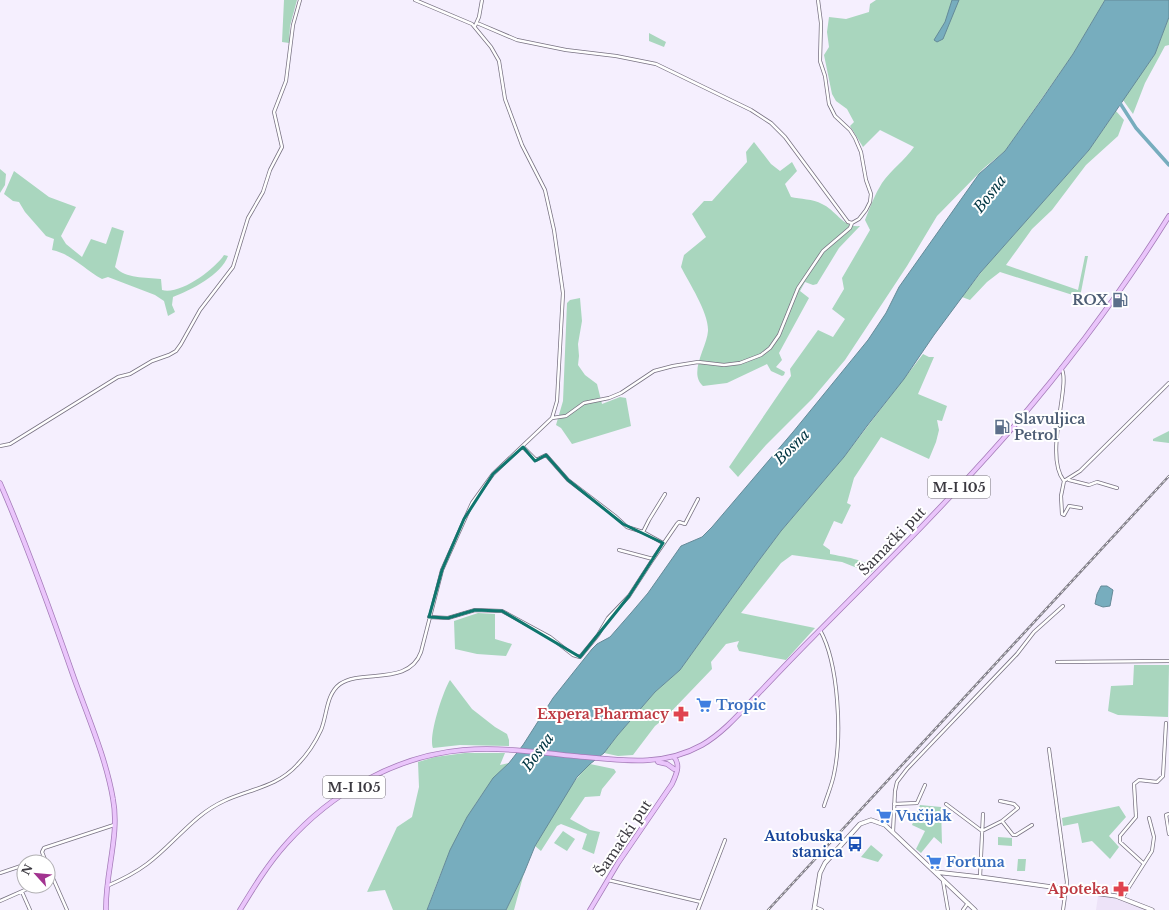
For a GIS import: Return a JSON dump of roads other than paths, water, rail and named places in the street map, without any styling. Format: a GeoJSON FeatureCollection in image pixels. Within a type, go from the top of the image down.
{"type":"FeatureCollection","features":[{"type":"Feature","properties":{"kind":"main road","name":"Šamački put"},"geometry":{"type":"LineString","coordinates":[[674,757],[701,745],[723,729],[961,485],[1003,439],[1061,368],[1120,290],[1169,216]]}},
{"type":"Feature","properties":{"kind":"main road"},"geometry":{"type":"LineString","coordinates":[[0,483],[33,564],[92,728],[113,798],[114,825],[107,886],[106,910]]}},
{"type":"Feature","properties":{"kind":"main road","name":"M-I 105"},"geometry":{"type":"LineString","coordinates":[[240,910],[261,876],[285,845],[322,810],[356,786],[388,769],[428,755],[466,749],[516,750],[632,762],[653,761],[674,757]]}},
{"type":"Feature","properties":{"kind":"main road"},"geometry":{"type":"LineString","coordinates":[[674,757],[672,762],[675,778]]}},
{"type":"Feature","properties":{"kind":"main road"},"geometry":{"type":"LineString","coordinates":[[674,757],[677,762],[675,778]]}},
{"type":"Feature","properties":{"kind":"main road"},"geometry":{"type":"LineString","coordinates":[[653,761],[667,764],[674,769]]}},
{"type":"Feature","properties":{"kind":"main road","name":"Šamački put"},"geometry":{"type":"LineString","coordinates":[[590,910],[675,778]]}},
{"type":"Feature","properties":{"kind":"street"},"geometry":{"type":"LineString","coordinates":[[0,446],[10,444],[118,377],[130,374],[152,361],[176,351],[186,337],[200,310],[233,267],[248,218],[263,192],[270,170],[281,151],[282,147],[274,112],[286,81],[293,25],[300,0]]}},
{"type":"Feature","properties":{"kind":"street"},"geometry":{"type":"LineString","coordinates":[[107,886],[136,872],[148,864],[187,826],[214,806],[234,797],[272,785],[286,776],[298,764],[317,738],[335,689],[340,684],[350,680],[388,674],[413,665],[420,652],[442,570],[472,504],[493,474],[552,418],[557,401],[563,293],[549,202],[536,171],[522,145],[505,99],[499,61],[474,26],[461,18],[415,0]]}},
{"type":"Feature","properties":{"kind":"street"},"geometry":{"type":"LineString","coordinates":[[474,26],[477,23],[482,0]]}},
{"type":"Feature","properties":{"kind":"street"},"geometry":{"type":"LineString","coordinates":[[552,418],[566,416],[584,402],[609,398],[621,393],[654,371],[698,362],[724,364],[740,363],[761,355],[770,348],[779,335],[798,288],[823,251],[850,228],[852,223],[866,210],[870,202],[870,194],[861,152],[850,130],[835,116],[829,104],[825,76],[820,61],[821,29],[818,0]]}},
{"type":"Feature","properties":{"kind":"street"},"geometry":{"type":"LineString","coordinates":[[477,23],[517,40],[566,50],[616,56],[656,64],[751,110],[771,123],[785,137],[848,222],[852,223]]}},
{"type":"Feature","properties":{"kind":"street"},"geometry":{"type":"LineString","coordinates":[[1061,368],[1065,376],[1058,416],[1056,451],[1058,472],[1064,482],[1061,496],[1062,514],[1064,515],[1069,506],[1081,508]]}},
{"type":"Feature","properties":{"kind":"street"},"geometry":{"type":"LineString","coordinates":[[1064,482],[1080,471],[1169,383]]}},
{"type":"Feature","properties":{"kind":"street"},"geometry":{"type":"LineString","coordinates":[[523,447],[533,459],[536,460],[546,455],[568,480],[627,527],[643,532],[663,543]]}},
{"type":"Feature","properties":{"kind":"street"},"geometry":{"type":"LineString","coordinates":[[1068,480],[1089,485],[1097,482],[1117,488]]}},
{"type":"Feature","properties":{"kind":"street"},"geometry":{"type":"LineString","coordinates":[[643,532],[665,494]]}},
{"type":"Feature","properties":{"kind":"street"},"geometry":{"type":"LineString","coordinates":[[429,617],[448,618],[475,610],[502,611],[550,637],[573,655],[580,657],[598,635],[608,618],[629,596],[677,524],[679,522],[684,524],[686,522],[698,499]]}},
{"type":"Feature","properties":{"kind":"street"},"geometry":{"type":"LineString","coordinates":[[619,550],[653,559]]}},
{"type":"Feature","properties":{"kind":"street"},"geometry":{"type":"LineString","coordinates":[[893,833],[894,804],[897,782],[907,769],[1017,654],[1034,632],[1063,606]]}},
{"type":"Feature","properties":{"kind":"street"},"geometry":{"type":"LineString","coordinates":[[820,630],[825,638],[833,668],[838,735],[834,775],[824,806]]}},
{"type":"Feature","properties":{"kind":"street"},"geometry":{"type":"LineString","coordinates":[[1057,662],[1169,661]]}},
{"type":"Feature","properties":{"kind":"street"},"geometry":{"type":"LineString","coordinates":[[1143,863],[1120,842],[1120,836],[1136,817],[1134,784],[1137,780],[1157,782],[1163,776],[1166,723]]}},
{"type":"Feature","properties":{"kind":"street"},"geometry":{"type":"LineString","coordinates":[[1049,749],[1067,889],[1063,910]]}},
{"type":"Feature","properties":{"kind":"street"},"geometry":{"type":"LineString","coordinates":[[894,804],[917,803],[925,785]]}},
{"type":"Feature","properties":{"kind":"street"},"geometry":{"type":"LineString","coordinates":[[982,832],[1002,821],[1018,807],[1000,801]]}},
{"type":"Feature","properties":{"kind":"street"},"geometry":{"type":"LineString","coordinates":[[946,804],[982,832]]}},
{"type":"Feature","properties":{"kind":"street"},"geometry":{"type":"LineString","coordinates":[[980,877],[983,814]]}},
{"type":"Feature","properties":{"kind":"street"},"geometry":{"type":"LineString","coordinates":[[1169,814],[1166,815],[1169,834]]}},
{"type":"Feature","properties":{"kind":"street"},"geometry":{"type":"LineString","coordinates":[[1122,898],[1143,863],[1149,856],[1154,841],[1149,818]]}},
{"type":"Feature","properties":{"kind":"street"},"geometry":{"type":"LineString","coordinates":[[822,910],[814,909],[822,868],[855,829],[863,822],[875,820],[893,833],[975,910]]}},
{"type":"Feature","properties":{"kind":"street"},"geometry":{"type":"LineString","coordinates":[[1002,821],[1013,835],[1016,835],[1032,825]]}},
{"type":"Feature","properties":{"kind":"street"},"geometry":{"type":"LineString","coordinates":[[43,854],[44,848],[114,825]]}},
{"type":"Feature","properties":{"kind":"street"},"geometry":{"type":"LineString","coordinates":[[698,910],[725,840]]}},
{"type":"Feature","properties":{"kind":"street"},"geometry":{"type":"LineString","coordinates":[[0,873],[16,868]]}},
{"type":"Feature","properties":{"kind":"street"},"geometry":{"type":"LineString","coordinates":[[935,872],[1067,889],[1122,898],[1152,910]]}},
{"type":"Feature","properties":{"kind":"street"},"geometry":{"type":"LineString","coordinates":[[608,880],[701,902]]}},
{"type":"Feature","properties":{"kind":"street"},"geometry":{"type":"LineString","coordinates":[[943,880],[948,910]]}},
{"type":"Feature","properties":{"kind":"street"},"geometry":{"type":"LineString","coordinates":[[56,885],[67,910]]}},
{"type":"Feature","properties":{"kind":"street"},"geometry":{"type":"LineString","coordinates":[[0,902],[18,894]]}},
{"type":"Feature","properties":{"kind":"street"},"geometry":{"type":"LineString","coordinates":[[23,894],[30,910]]}},
{"type":"Feature","properties":{"kind":"street"},"geometry":{"type":"LineString","coordinates":[[963,910],[968,903]]}},
{"type":"Feature","properties":{"kind":"water"},"geometry":{"type":"Polygon","coordinates":[[[952,0],[959,0],[943,39],[937,42],[934,40],[945,22],[952,0]]]}},
{"type":"Feature","properties":{"kind":"water","name":"Bosna"},"geometry":{"type":"Polygon","coordinates":[[[1105,0],[1169,0],[1169,17],[1155,54],[1089,150],[980,273],[934,335],[904,379],[844,457],[781,531],[680,670],[655,692],[604,753],[577,777],[535,846],[506,910],[427,910],[450,850],[467,817],[493,778],[509,763],[523,745],[553,698],[592,649],[597,644],[610,637],[631,613],[648,593],[681,546],[702,537],[712,527],[793,432],[868,340],[886,313],[899,287],[979,174],[1005,151],[1042,99],[1073,54],[1105,0]]]}},
{"type":"Feature","properties":{"kind":"water"},"geometry":{"type":"Polygon","coordinates":[[[1101,586],[1107,586],[1113,590],[1110,606],[1103,607],[1095,604],[1097,594],[1101,586]]]}},
{"type":"Feature","properties":{"kind":"waterway"},"geometry":{"type":"LineString","coordinates":[[1118,100],[1136,128],[1169,165]]}},
{"type":"Feature","properties":{"kind":"railway"},"geometry":{"type":"LineString","coordinates":[[768,910],[1169,476]]}},
{"type":"Feature","properties":{"kind":"place","name":"ROX"},"geometry":{"type":"Point","coordinates":[1120,300]}},
{"type":"Feature","properties":{"kind":"place","name":"Slavuljica Petrol"},"geometry":{"type":"Point","coordinates":[1002,427]}},
{"type":"Feature","properties":{"kind":"place","name":"Tropic"},"geometry":{"type":"Point","coordinates":[704,705]}},
{"type":"Feature","properties":{"kind":"place","name":"Expera Pharmacy"},"geometry":{"type":"Point","coordinates":[681,714]}},
{"type":"Feature","properties":{"kind":"place","name":"Vučijak"},"geometry":{"type":"Point","coordinates":[884,816]}},
{"type":"Feature","properties":{"kind":"place","name":"Autobuska stanica"},"geometry":{"type":"Point","coordinates":[855,844]}},
{"type":"Feature","properties":{"kind":"place","name":"Fortuna"},"geometry":{"type":"Point","coordinates":[934,862]}},
{"type":"Feature","properties":{"kind":"place","name":"Apoteka"},"geometry":{"type":"Point","coordinates":[1121,889]}}]}
